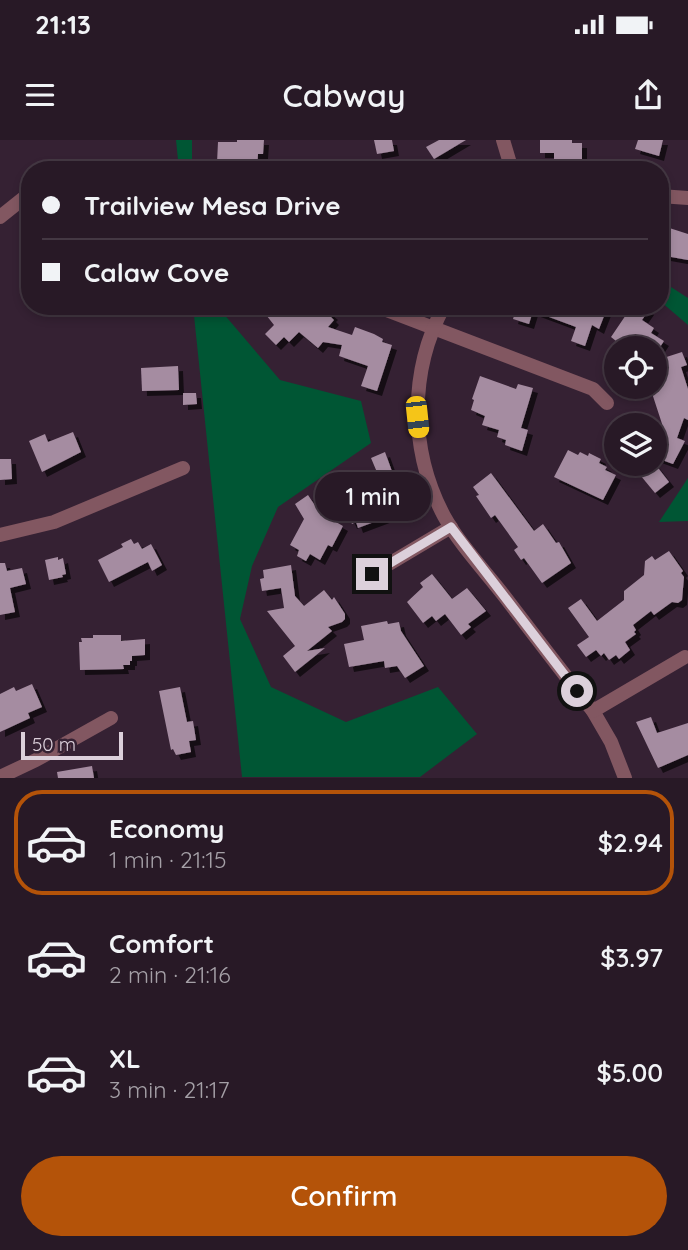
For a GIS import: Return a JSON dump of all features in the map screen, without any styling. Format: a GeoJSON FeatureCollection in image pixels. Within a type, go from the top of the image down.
{"type":"FeatureCollection","features":[{"type":"Feature","properties":{"kind":"street"},"geometry":{"type":"LineString","coordinates":[[503,140],[509,161]]}},
{"type":"Feature","properties":{"kind":"street"},"geometry":{"type":"LineString","coordinates":[[669,197],[688,198]]}},
{"type":"Feature","properties":{"kind":"street"},"geometry":{"type":"LineString","coordinates":[[0,217],[21,200]]}},
{"type":"Feature","properties":{"kind":"street"},"geometry":{"type":"LineString","coordinates":[[400,315],[593,388],[607,403]]}},
{"type":"Feature","properties":{"kind":"street"},"geometry":{"type":"LineString","coordinates":[[439,315],[433,327],[419,379],[417,417],[425,467],[433,492],[451,527],[593,711],[611,743],[625,778]]}},
{"type":"Feature","properties":{"kind":"street"},"geometry":{"type":"LineString","coordinates":[[0,535],[54,522],[183,468]]}},
{"type":"Feature","properties":{"kind":"street"},"geometry":{"type":"LineString","coordinates":[[372,574],[451,527]]}},
{"type":"Feature","properties":{"kind":"street"},"geometry":{"type":"LineString","coordinates":[[593,711],[685,657]]}},
{"type":"Feature","properties":{"kind":"street"},"geometry":{"type":"LineString","coordinates":[[0,777],[111,718]]}},
{"type":"Feature","properties":{"kind":"green space"},"geometry":{"type":"Polygon","coordinates":[[[176,140],[192,140],[192,161],[178,161],[176,140]]]}},
{"type":"Feature","properties":{"kind":"green space"},"geometry":{"type":"Polygon","coordinates":[[[669,286],[688,298],[688,325],[669,309],[669,286]]]}},
{"type":"Feature","properties":{"kind":"green space"},"geometry":{"type":"Polygon","coordinates":[[[194,315],[225,315],[280,380],[361,401],[371,443],[278,507],[252,566],[240,619],[271,687],[346,722],[438,687],[477,734],[420,777],[242,777],[194,315]]]}},
{"type":"Feature","properties":{"kind":"green space"},"geometry":{"type":"Polygon","coordinates":[[[688,478],[688,521],[659,522],[688,478]]]}},
{"type":"Feature","properties":{"kind":"building"},"geometry":{"type":"Polygon","coordinates":[[[264,140],[263,154],[258,154],[258,161],[217,161],[218,142],[264,140]]]}},
{"type":"Feature","properties":{"kind":"building"},"geometry":{"type":"Polygon","coordinates":[[[374,140],[392,140],[394,151],[377,154],[374,140]]]}},
{"type":"Feature","properties":{"kind":"building"},"geometry":{"type":"Polygon","coordinates":[[[439,140],[466,140],[434,159],[426,147],[439,140]]]}},
{"type":"Feature","properties":{"kind":"building"},"geometry":{"type":"Polygon","coordinates":[[[540,140],[572,140],[572,143],[582,143],[582,160],[554,161],[554,153],[540,153],[540,140]]]}},
{"type":"Feature","properties":{"kind":"building"},"geometry":{"type":"Polygon","coordinates":[[[638,140],[663,140],[659,156],[635,149],[638,140]]]}},
{"type":"Feature","properties":{"kind":"building"},"geometry":{"type":"Polygon","coordinates":[[[669,228],[688,234],[688,260],[669,257],[669,228]]]}},
{"type":"Feature","properties":{"kind":"building"},"geometry":{"type":"Polygon","coordinates":[[[266,315],[333,315],[331,317],[334,320],[328,327],[352,335],[355,327],[383,339],[382,342],[392,345],[377,391],[361,386],[368,366],[339,356],[342,345],[323,342],[318,348],[299,332],[289,342],[284,337],[276,345],[265,334],[274,325],[266,315]]]}},
{"type":"Feature","properties":{"kind":"building"},"geometry":{"type":"Polygon","coordinates":[[[514,315],[532,315],[529,324],[513,319],[514,315]]]}},
{"type":"Feature","properties":{"kind":"building"},"geometry":{"type":"Polygon","coordinates":[[[544,315],[604,315],[599,329],[592,325],[585,346],[571,341],[576,327],[544,315]]]}},
{"type":"Feature","properties":{"kind":"building"},"geometry":{"type":"Polygon","coordinates":[[[626,315],[646,315],[642,320],[654,328],[651,333],[656,336],[612,336],[626,315]]]}},
{"type":"Feature","properties":{"kind":"building"},"geometry":{"type":"Polygon","coordinates":[[[682,352],[687,365],[681,367],[688,389],[688,420],[684,418],[677,438],[685,441],[673,464],[667,462],[667,413],[658,413],[654,399],[667,399],[667,357],[682,352]]]}},
{"type":"Feature","properties":{"kind":"building"},"geometry":{"type":"Polygon","coordinates":[[[178,366],[179,390],[142,391],[141,368],[178,366]]]}},
{"type":"Feature","properties":{"kind":"building"},"geometry":{"type":"Polygon","coordinates":[[[480,376],[516,389],[518,384],[533,388],[521,428],[528,430],[522,451],[505,445],[506,440],[497,437],[499,430],[482,425],[485,416],[471,410],[480,376]]]}},
{"type":"Feature","properties":{"kind":"building"},"geometry":{"type":"Polygon","coordinates":[[[183,393],[196,393],[197,404],[183,405],[183,393]]]}},
{"type":"Feature","properties":{"kind":"building"},"geometry":{"type":"Polygon","coordinates":[[[73,432],[81,452],[42,472],[29,441],[45,434],[48,442],[73,432]]]}},
{"type":"Feature","properties":{"kind":"building"},"geometry":{"type":"Polygon","coordinates":[[[568,450],[578,455],[580,452],[588,456],[589,453],[601,459],[599,463],[604,466],[604,476],[615,476],[603,500],[554,477],[568,450]]]}},
{"type":"Feature","properties":{"kind":"building"},"geometry":{"type":"Polygon","coordinates":[[[385,452],[406,510],[358,528],[356,522],[352,524],[342,500],[356,493],[377,498],[370,481],[379,477],[371,458],[385,452]]]}},
{"type":"Feature","properties":{"kind":"building"},"geometry":{"type":"Polygon","coordinates":[[[0,459],[11,459],[12,479],[0,480],[0,459]]]}},
{"type":"Feature","properties":{"kind":"building"},"geometry":{"type":"Polygon","coordinates":[[[491,473],[534,531],[543,524],[556,543],[559,542],[571,563],[542,583],[524,558],[521,560],[514,550],[518,547],[495,515],[491,518],[476,496],[479,495],[473,487],[491,473]]]}},
{"type":"Feature","properties":{"kind":"building"},"geometry":{"type":"Polygon","coordinates":[[[641,476],[664,476],[669,482],[655,493],[641,476]]]}},
{"type":"Feature","properties":{"kind":"building"},"geometry":{"type":"Polygon","coordinates":[[[308,495],[320,513],[343,526],[332,547],[328,545],[320,560],[310,554],[306,561],[297,556],[299,550],[290,545],[304,519],[295,504],[308,495]]]}},
{"type":"Feature","properties":{"kind":"building"},"geometry":{"type":"Polygon","coordinates":[[[131,539],[134,544],[138,542],[142,549],[151,544],[162,565],[152,571],[148,562],[109,582],[98,560],[123,547],[121,544],[131,539]]]}},
{"type":"Feature","properties":{"kind":"building"},"geometry":{"type":"Polygon","coordinates":[[[669,551],[683,571],[682,600],[678,603],[672,602],[654,615],[651,611],[633,625],[636,634],[625,642],[630,650],[619,659],[616,655],[609,660],[604,653],[601,656],[596,650],[586,657],[577,645],[589,637],[568,608],[581,599],[597,621],[624,600],[624,591],[644,575],[645,561],[652,556],[655,560],[669,551]]]}},
{"type":"Feature","properties":{"kind":"building"},"geometry":{"type":"Polygon","coordinates":[[[58,557],[58,560],[63,558],[66,574],[49,580],[45,560],[58,557]]]}},
{"type":"Feature","properties":{"kind":"building"},"geometry":{"type":"Polygon","coordinates":[[[0,563],[5,563],[7,571],[22,568],[26,584],[10,588],[15,612],[0,615],[0,563]]]}},
{"type":"Feature","properties":{"kind":"building"},"geometry":{"type":"Polygon","coordinates":[[[291,565],[295,596],[304,606],[324,590],[332,600],[334,597],[345,614],[342,622],[328,627],[332,631],[307,651],[325,648],[295,672],[283,656],[295,646],[267,611],[284,608],[281,588],[262,591],[260,579],[264,578],[263,570],[291,565]]]}},
{"type":"Feature","properties":{"kind":"building"},"geometry":{"type":"Polygon","coordinates":[[[432,574],[452,599],[467,588],[486,611],[468,624],[471,627],[461,635],[445,614],[436,621],[432,616],[423,623],[407,602],[423,587],[420,583],[432,574]]]}},
{"type":"Feature","properties":{"kind":"building"},"geometry":{"type":"Polygon","coordinates":[[[387,621],[388,624],[399,622],[401,631],[424,666],[405,678],[397,666],[385,668],[384,661],[349,667],[344,644],[364,640],[361,626],[387,621]]]}},
{"type":"Feature","properties":{"kind":"building"},"geometry":{"type":"Polygon","coordinates":[[[93,635],[121,635],[121,641],[145,639],[145,655],[132,656],[130,665],[123,665],[124,669],[80,670],[79,642],[82,642],[81,638],[93,638],[93,635]]]}},
{"type":"Feature","properties":{"kind":"building"},"geometry":{"type":"Polygon","coordinates":[[[32,684],[42,707],[28,713],[30,718],[0,732],[0,694],[14,687],[16,691],[32,684]]]}},
{"type":"Feature","properties":{"kind":"building"},"geometry":{"type":"Polygon","coordinates":[[[180,687],[187,722],[193,721],[196,740],[189,741],[191,752],[176,755],[173,749],[171,750],[159,691],[180,687]]]}},
{"type":"Feature","properties":{"kind":"building"},"geometry":{"type":"Polygon","coordinates":[[[651,717],[657,733],[688,723],[688,755],[658,768],[636,722],[651,717]]]}},
{"type":"Feature","properties":{"kind":"building"},"geometry":{"type":"Polygon","coordinates":[[[92,766],[94,778],[58,778],[57,772],[92,766]]]}},
{"type":"Feature","properties":{"kind":"route"},"geometry":{"type":"LineString","coordinates":[[372,574],[451,527],[577,691]]}}]}
